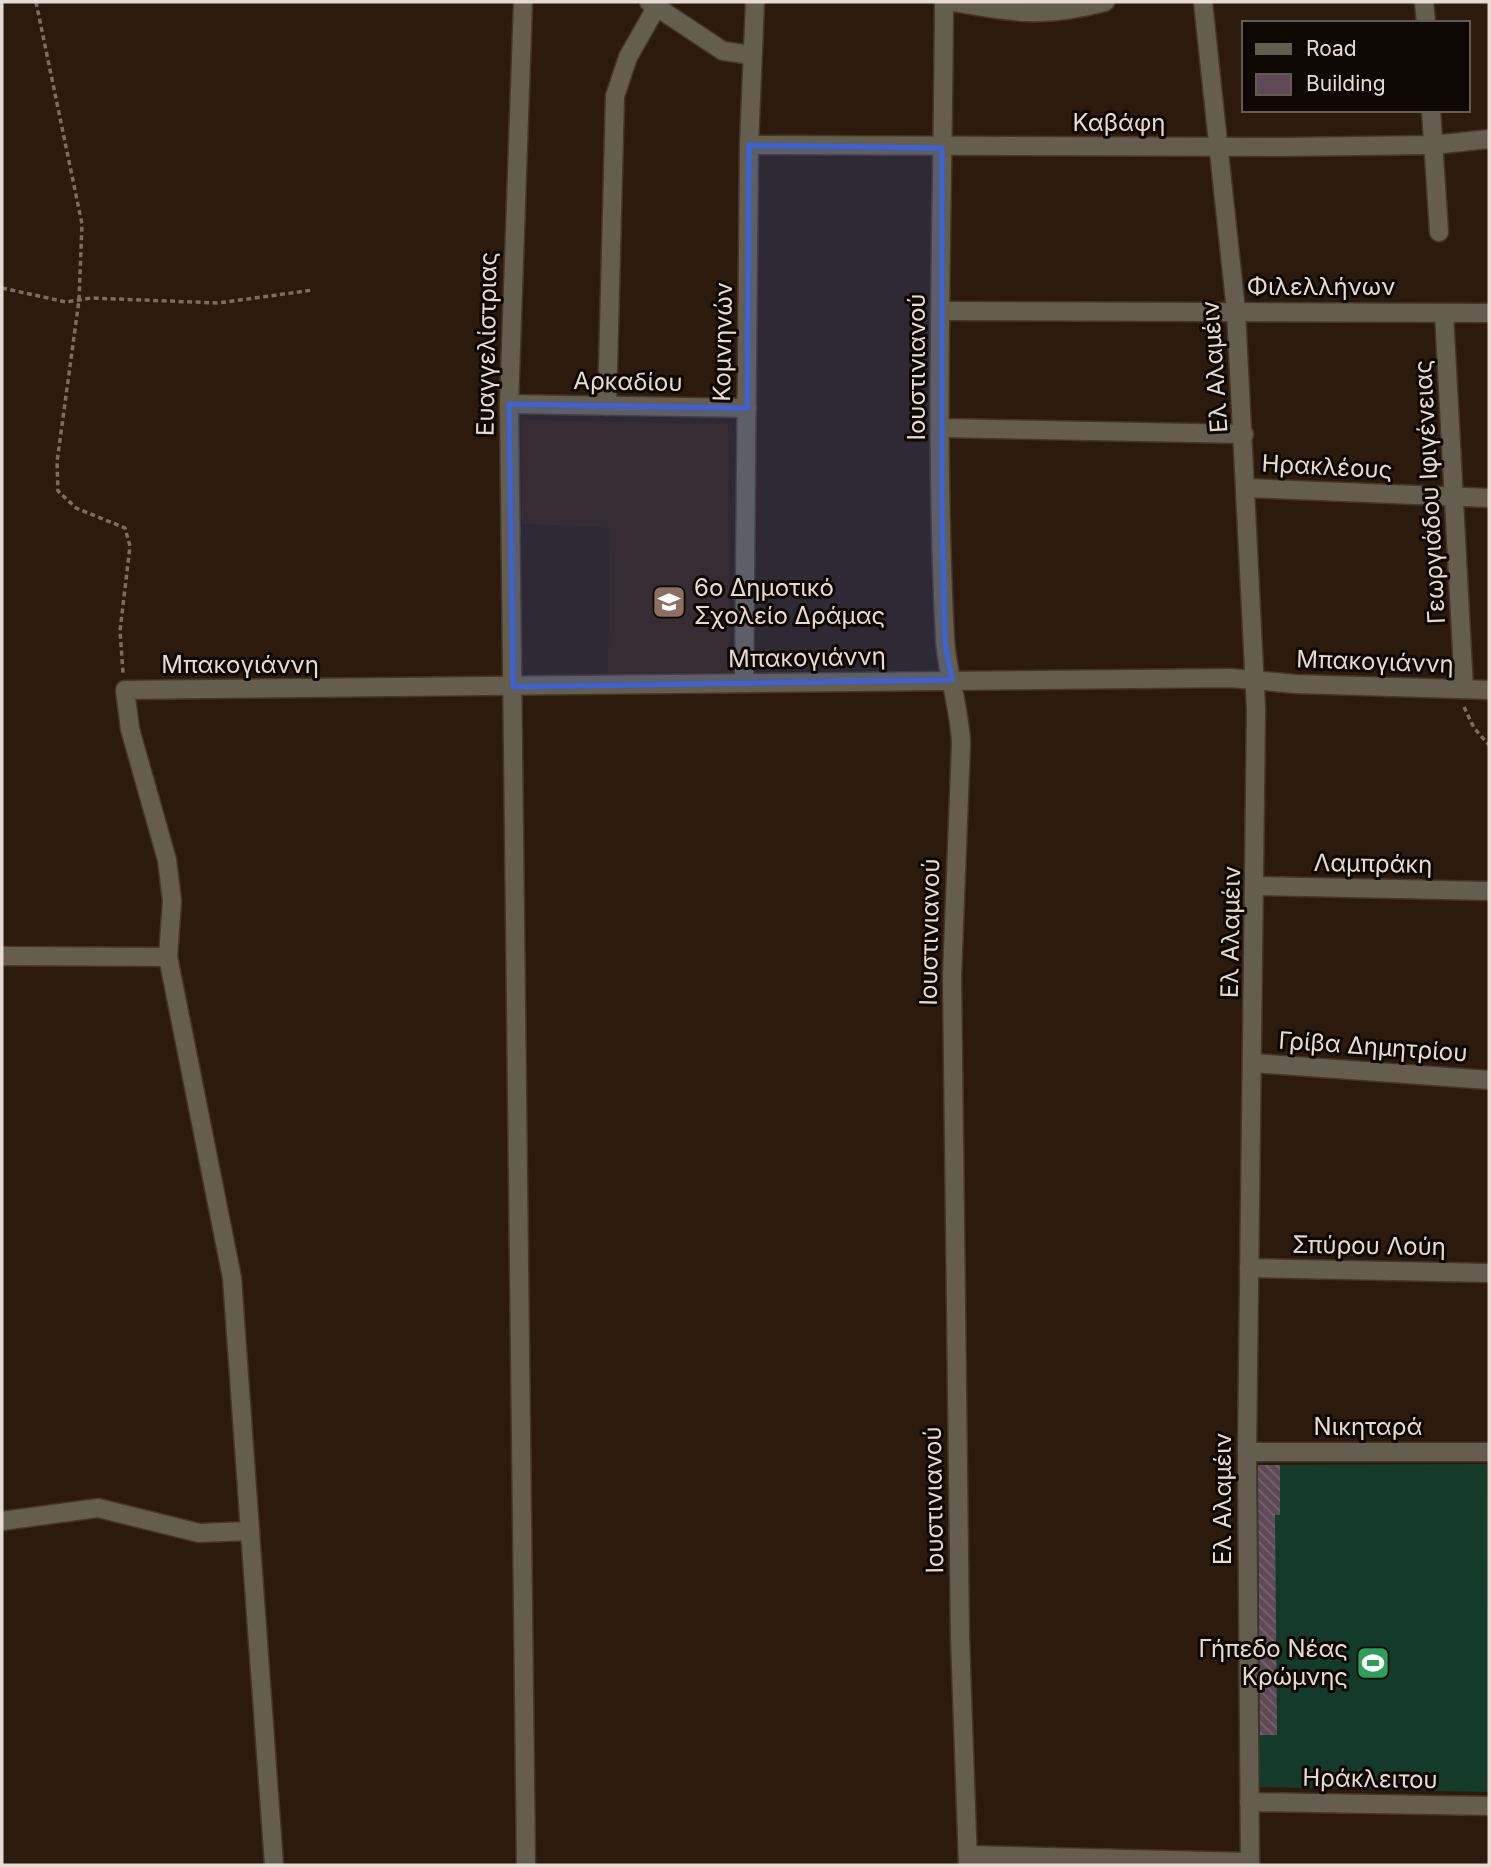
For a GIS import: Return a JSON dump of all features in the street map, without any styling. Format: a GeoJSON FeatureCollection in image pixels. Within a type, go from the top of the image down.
{"type":"FeatureCollection","features":[{"type":"Feature","properties":{"kind":"street","name":"Ευαγγελίστριας"},"geometry":{"type":"LineString","coordinates":[[523,2],[509,404],[526,1865]]}},
{"type":"Feature","properties":{"kind":"street","name":"Κομνηνών"},"geometry":{"type":"LineString","coordinates":[[744,684],[749,145],[755,2]]}},
{"type":"Feature","properties":{"kind":"street","name":"Ιουστινιανού"},"geometry":{"type":"LineString","coordinates":[[944,2],[941,428],[945,641],[961,744],[952,988],[955,1329],[968,1860]]}},
{"type":"Feature","properties":{"kind":"street"},"geometry":{"type":"LineString","coordinates":[[953,2],[1022,13],[1047,14],[1075,5],[1105,2]]}},
{"type":"Feature","properties":{"kind":"street","name":"Ελ Αλαμέιν"},"geometry":{"type":"LineString","coordinates":[[1203,2],[1237,311],[1255,680],[1256,886],[1247,1452],[1250,1864]]}},
{"type":"Feature","properties":{"kind":"street"},"geometry":{"type":"LineString","coordinates":[[1424,2],[1426,21]]}},
{"type":"Feature","properties":{"kind":"street"},"geometry":{"type":"LineString","coordinates":[[607,406],[615,96],[635,43],[653,5],[723,51],[752,55]]}},
{"type":"Feature","properties":{"kind":"street"},"geometry":{"type":"LineString","coordinates":[[1431,112],[1439,232]]}},
{"type":"Feature","properties":{"kind":"street","name":"Καβάφη"},"geometry":{"type":"LineString","coordinates":[[749,145],[1220,148],[1433,145],[1489,139]]}},
{"type":"Feature","properties":{"kind":"street","name":"Φιλελλήνων"},"geometry":{"type":"LineString","coordinates":[[942,311],[1489,313]]}},
{"type":"Feature","properties":{"kind":"street","name":"Γεωργιάδου Ιφιγένειας"},"geometry":{"type":"LineString","coordinates":[[1444,313],[1456,497],[1464,689]]}},
{"type":"Feature","properties":{"kind":"street","name":"Αρκαδίου"},"geometry":{"type":"LineString","coordinates":[[509,404],[747,408]]}},
{"type":"Feature","properties":{"kind":"street"},"geometry":{"type":"LineString","coordinates":[[941,428],[1244,433]]}},
{"type":"Feature","properties":{"kind":"street","name":"Ηρακλέους"},"geometry":{"type":"LineString","coordinates":[[1246,488],[1489,498]]}},
{"type":"Feature","properties":{"kind":"street","name":"Μπακογιάννη"},"geometry":{"type":"LineString","coordinates":[[125,690],[953,680],[1255,680],[1489,690]]}},
{"type":"Feature","properties":{"kind":"street"},"geometry":{"type":"LineString","coordinates":[[125,690],[130,729],[170,876],[168,957],[232,1278],[274,1865]]}},
{"type":"Feature","properties":{"kind":"street","name":"Λαμπράκη"},"geometry":{"type":"LineString","coordinates":[[1256,886],[1489,891]]}},
{"type":"Feature","properties":{"kind":"street"},"geometry":{"type":"LineString","coordinates":[[2,956],[168,957]]}},
{"type":"Feature","properties":{"kind":"street","name":"Γρίβα Δημητρίου"},"geometry":{"type":"LineString","coordinates":[[1253,1063],[1489,1080]]}},
{"type":"Feature","properties":{"kind":"street","name":"Σπύρου Λούη"},"geometry":{"type":"LineString","coordinates":[[1249,1268],[1489,1273]]}},
{"type":"Feature","properties":{"kind":"street","name":"Νικηταρά"},"geometry":{"type":"LineString","coordinates":[[1247,1452],[1489,1452]]}},
{"type":"Feature","properties":{"kind":"street"},"geometry":{"type":"LineString","coordinates":[[2,1521],[98,1508],[199,1533],[250,1531]]}},
{"type":"Feature","properties":{"kind":"street","name":"Ηράκλειτου"},"geometry":{"type":"LineString","coordinates":[[1249,1802],[1489,1806]]}},
{"type":"Feature","properties":{"kind":"street"},"geometry":{"type":"LineString","coordinates":[[968,1860],[1250,1864]]}},
{"type":"Feature","properties":{"kind":"path"},"geometry":{"type":"LineString","coordinates":[[36,2],[82,224],[79,300],[57,462],[58,491],[76,508],[125,528],[130,546],[120,631],[125,690]]}},
{"type":"Feature","properties":{"kind":"path"},"geometry":{"type":"LineString","coordinates":[[2,288],[52,300],[104,298],[232,303],[313,289]]}},
{"type":"Feature","properties":{"kind":"path"},"geometry":{"type":"LineString","coordinates":[[1464,689],[1466,715],[1489,746]]}},
{"type":"Feature","properties":{"kind":"highlighted area"},"geometry":{"type":"Polygon","coordinates":[[[749,145],[942,148],[942,503],[945,641],[952,680],[513,687],[509,404],[747,408],[749,145]]]}},
{"type":"Feature","properties":{"kind":"shaded area","name":"6o Δημοτικό Σχολείο Δράμας"},"geometry":{"type":"Polygon","coordinates":[[[522,420],[728,424],[730,677],[608,680],[610,527],[522,524],[522,420]]]}},
{"type":"Feature","properties":{"kind":"green space","name":"Γήπεδο Νέας Κρώμνης"},"geometry":{"type":"Polygon","coordinates":[[[1487,1464],[1489,1792],[1258,1787],[1257,1465],[1487,1464]]]}},
{"type":"Feature","properties":{"kind":"building"},"geometry":{"type":"Polygon","coordinates":[[[1258,1465],[1280,1465],[1280,1515],[1275,1515],[1277,1735],[1260,1735],[1258,1465]]]}},
{"type":"Feature","properties":{"kind":"place","name":"6o Δημοτικό Σχολείο Δράμας"},"geometry":{"type":"Point","coordinates":[669,602]}},
{"type":"Feature","properties":{"kind":"place","name":"Γήπεδο Νέας Κρώμνης"},"geometry":{"type":"Point","coordinates":[1373,1663]}}]}
